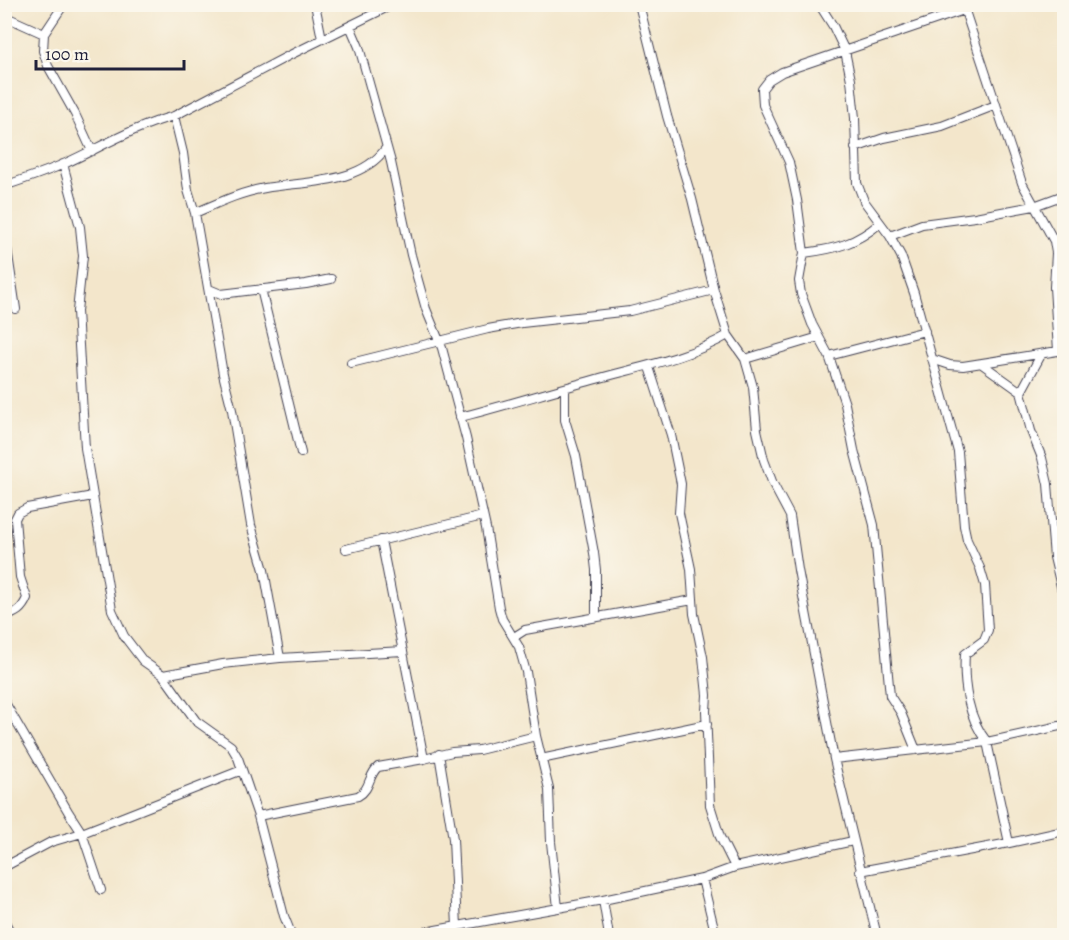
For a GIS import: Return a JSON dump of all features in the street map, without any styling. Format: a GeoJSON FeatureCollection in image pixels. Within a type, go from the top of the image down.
{"type":"FeatureCollection","features":[{"type":"Feature","properties":{"kind":"street"},"geometry":{"type":"LineString","coordinates":[[64,4],[44,34],[43,51],[48,66],[75,114],[92,151]]}},
{"type":"Feature","properties":{"kind":"street"},"geometry":{"type":"LineString","coordinates":[[315,4],[322,39]]}},
{"type":"Feature","properties":{"kind":"street"},"geometry":{"type":"LineString","coordinates":[[4,186],[63,164],[161,119],[174,116],[393,4]]}},
{"type":"Feature","properties":{"kind":"street"},"geometry":{"type":"LineString","coordinates":[[639,4],[667,116],[692,199],[714,290],[728,334],[745,359],[753,387],[757,430],[764,460],[773,484],[790,516],[834,759],[877,936]]}},
{"type":"Feature","properties":{"kind":"street"},"geometry":{"type":"LineString","coordinates":[[819,4],[833,26],[844,51],[851,80],[857,183],[864,201],[890,236],[901,256],[925,331],[958,452],[967,540],[985,585],[988,630],[984,640],[965,654],[964,665],[971,713],[978,730],[987,742],[1009,843]]}},
{"type":"Feature","properties":{"kind":"street"},"geometry":{"type":"LineString","coordinates":[[916,750],[902,713],[890,696],[874,525],[844,404],[829,356],[801,294],[799,281],[804,253],[803,237],[789,162],[763,105],[762,89],[769,80],[782,72],[974,4]]}},
{"type":"Feature","properties":{"kind":"street"},"geometry":{"type":"LineString","coordinates":[[932,359],[957,365],[982,364],[1061,351],[1054,281],[1056,253],[1054,241],[1022,183],[963,7]]}},
{"type":"Feature","properties":{"kind":"street"},"geometry":{"type":"LineString","coordinates":[[4,16],[44,34]]}},
{"type":"Feature","properties":{"kind":"street"},"geometry":{"type":"LineString","coordinates":[[350,26],[359,47],[426,309],[439,341],[460,417],[483,516],[499,608],[502,619],[514,637],[526,672],[536,736],[551,797],[551,842],[558,908]]}},
{"type":"Feature","properties":{"kind":"street"},"geometry":{"type":"LineString","coordinates":[[855,148],[884,138],[942,126],[996,105]]}},
{"type":"Feature","properties":{"kind":"street"},"geometry":{"type":"LineString","coordinates":[[174,116],[183,153],[188,190],[195,213],[251,525],[266,576],[280,658]]}},
{"type":"Feature","properties":{"kind":"street"},"geometry":{"type":"LineString","coordinates":[[195,213],[245,193],[265,188],[325,181],[344,176],[366,167],[379,158],[386,148]]}},
{"type":"Feature","properties":{"kind":"street"},"geometry":{"type":"LineString","coordinates":[[63,164],[80,227],[83,256],[77,312],[86,448],[108,592],[117,624],[143,662],[163,675],[196,721],[231,746],[238,758],[258,816],[284,916],[292,936]]}},
{"type":"Feature","properties":{"kind":"street"},"geometry":{"type":"LineString","coordinates":[[890,236],[937,220],[975,217],[1034,206],[1065,195]]}},
{"type":"Feature","properties":{"kind":"street"},"geometry":{"type":"LineString","coordinates":[[804,253],[847,244],[865,236],[880,223]]}},
{"type":"Feature","properties":{"kind":"street"},"geometry":{"type":"LineString","coordinates":[[4,228],[16,309]]}},
{"type":"Feature","properties":{"kind":"street"},"geometry":{"type":"LineString","coordinates":[[209,289],[221,294],[332,279]]}},
{"type":"Feature","properties":{"kind":"street"},"geometry":{"type":"LineString","coordinates":[[261,290],[301,453]]}},
{"type":"Feature","properties":{"kind":"street"},"geometry":{"type":"LineString","coordinates":[[351,363],[522,322],[630,311],[714,290]]}},
{"type":"Feature","properties":{"kind":"street"},"geometry":{"type":"LineString","coordinates":[[829,356],[925,331]]}},
{"type":"Feature","properties":{"kind":"street"},"geometry":{"type":"LineString","coordinates":[[460,417],[592,380],[649,367],[715,342],[728,334]]}},
{"type":"Feature","properties":{"kind":"street"},"geometry":{"type":"LineString","coordinates":[[745,359],[819,337]]}},
{"type":"Feature","properties":{"kind":"street"},"geometry":{"type":"LineString","coordinates":[[1021,392],[1041,355]]}},
{"type":"Feature","properties":{"kind":"street"},"geometry":{"type":"LineString","coordinates":[[982,364],[1021,392],[1048,484],[1054,557],[1065,599]]}},
{"type":"Feature","properties":{"kind":"street"},"geometry":{"type":"LineString","coordinates":[[649,367],[680,477],[679,513],[691,569],[693,600],[706,679],[710,805],[720,837],[735,867]]}},
{"type":"Feature","properties":{"kind":"street"},"geometry":{"type":"LineString","coordinates":[[565,389],[565,420],[576,456],[594,553],[596,616]]}},
{"type":"Feature","properties":{"kind":"street"},"geometry":{"type":"LineString","coordinates":[[4,617],[17,613],[24,606],[27,598],[20,577],[15,519],[18,513],[27,508],[93,496]]}},
{"type":"Feature","properties":{"kind":"street"},"geometry":{"type":"LineString","coordinates":[[346,549],[483,516]]}},
{"type":"Feature","properties":{"kind":"street"},"geometry":{"type":"LineString","coordinates":[[381,540],[424,759]]}},
{"type":"Feature","properties":{"kind":"street"},"geometry":{"type":"LineString","coordinates":[[514,637],[525,630],[693,600]]}},
{"type":"Feature","properties":{"kind":"street"},"geometry":{"type":"LineString","coordinates":[[163,675],[223,664],[280,658],[403,651]]}},
{"type":"Feature","properties":{"kind":"street"},"geometry":{"type":"LineString","coordinates":[[4,701],[82,833],[101,890]]}},
{"type":"Feature","properties":{"kind":"street"},"geometry":{"type":"LineString","coordinates":[[541,759],[707,724]]}},
{"type":"Feature","properties":{"kind":"street"},"geometry":{"type":"LineString","coordinates":[[834,759],[987,742],[1065,725]]}},
{"type":"Feature","properties":{"kind":"street"},"geometry":{"type":"LineString","coordinates":[[258,816],[358,796],[369,786],[374,770],[378,767],[439,754],[479,750],[536,736]]}},
{"type":"Feature","properties":{"kind":"street"},"geometry":{"type":"LineString","coordinates":[[439,754],[453,839],[456,927]]}},
{"type":"Feature","properties":{"kind":"street"},"geometry":{"type":"LineString","coordinates":[[4,867],[51,842],[82,833],[242,770]]}},
{"type":"Feature","properties":{"kind":"street"},"geometry":{"type":"LineString","coordinates":[[860,871],[1065,831]]}},
{"type":"Feature","properties":{"kind":"street"},"geometry":{"type":"LineString","coordinates":[[402,936],[603,900],[702,879],[735,867],[853,841]]}},
{"type":"Feature","properties":{"kind":"street"},"geometry":{"type":"LineString","coordinates":[[702,879],[716,936]]}},
{"type":"Feature","properties":{"kind":"street"},"geometry":{"type":"LineString","coordinates":[[603,900],[609,936]]}},
{"type":"Feature","properties":{"kind":"street"},"geometry":{"type":"LineString","coordinates":[[4,920],[12,936]]}}]}
